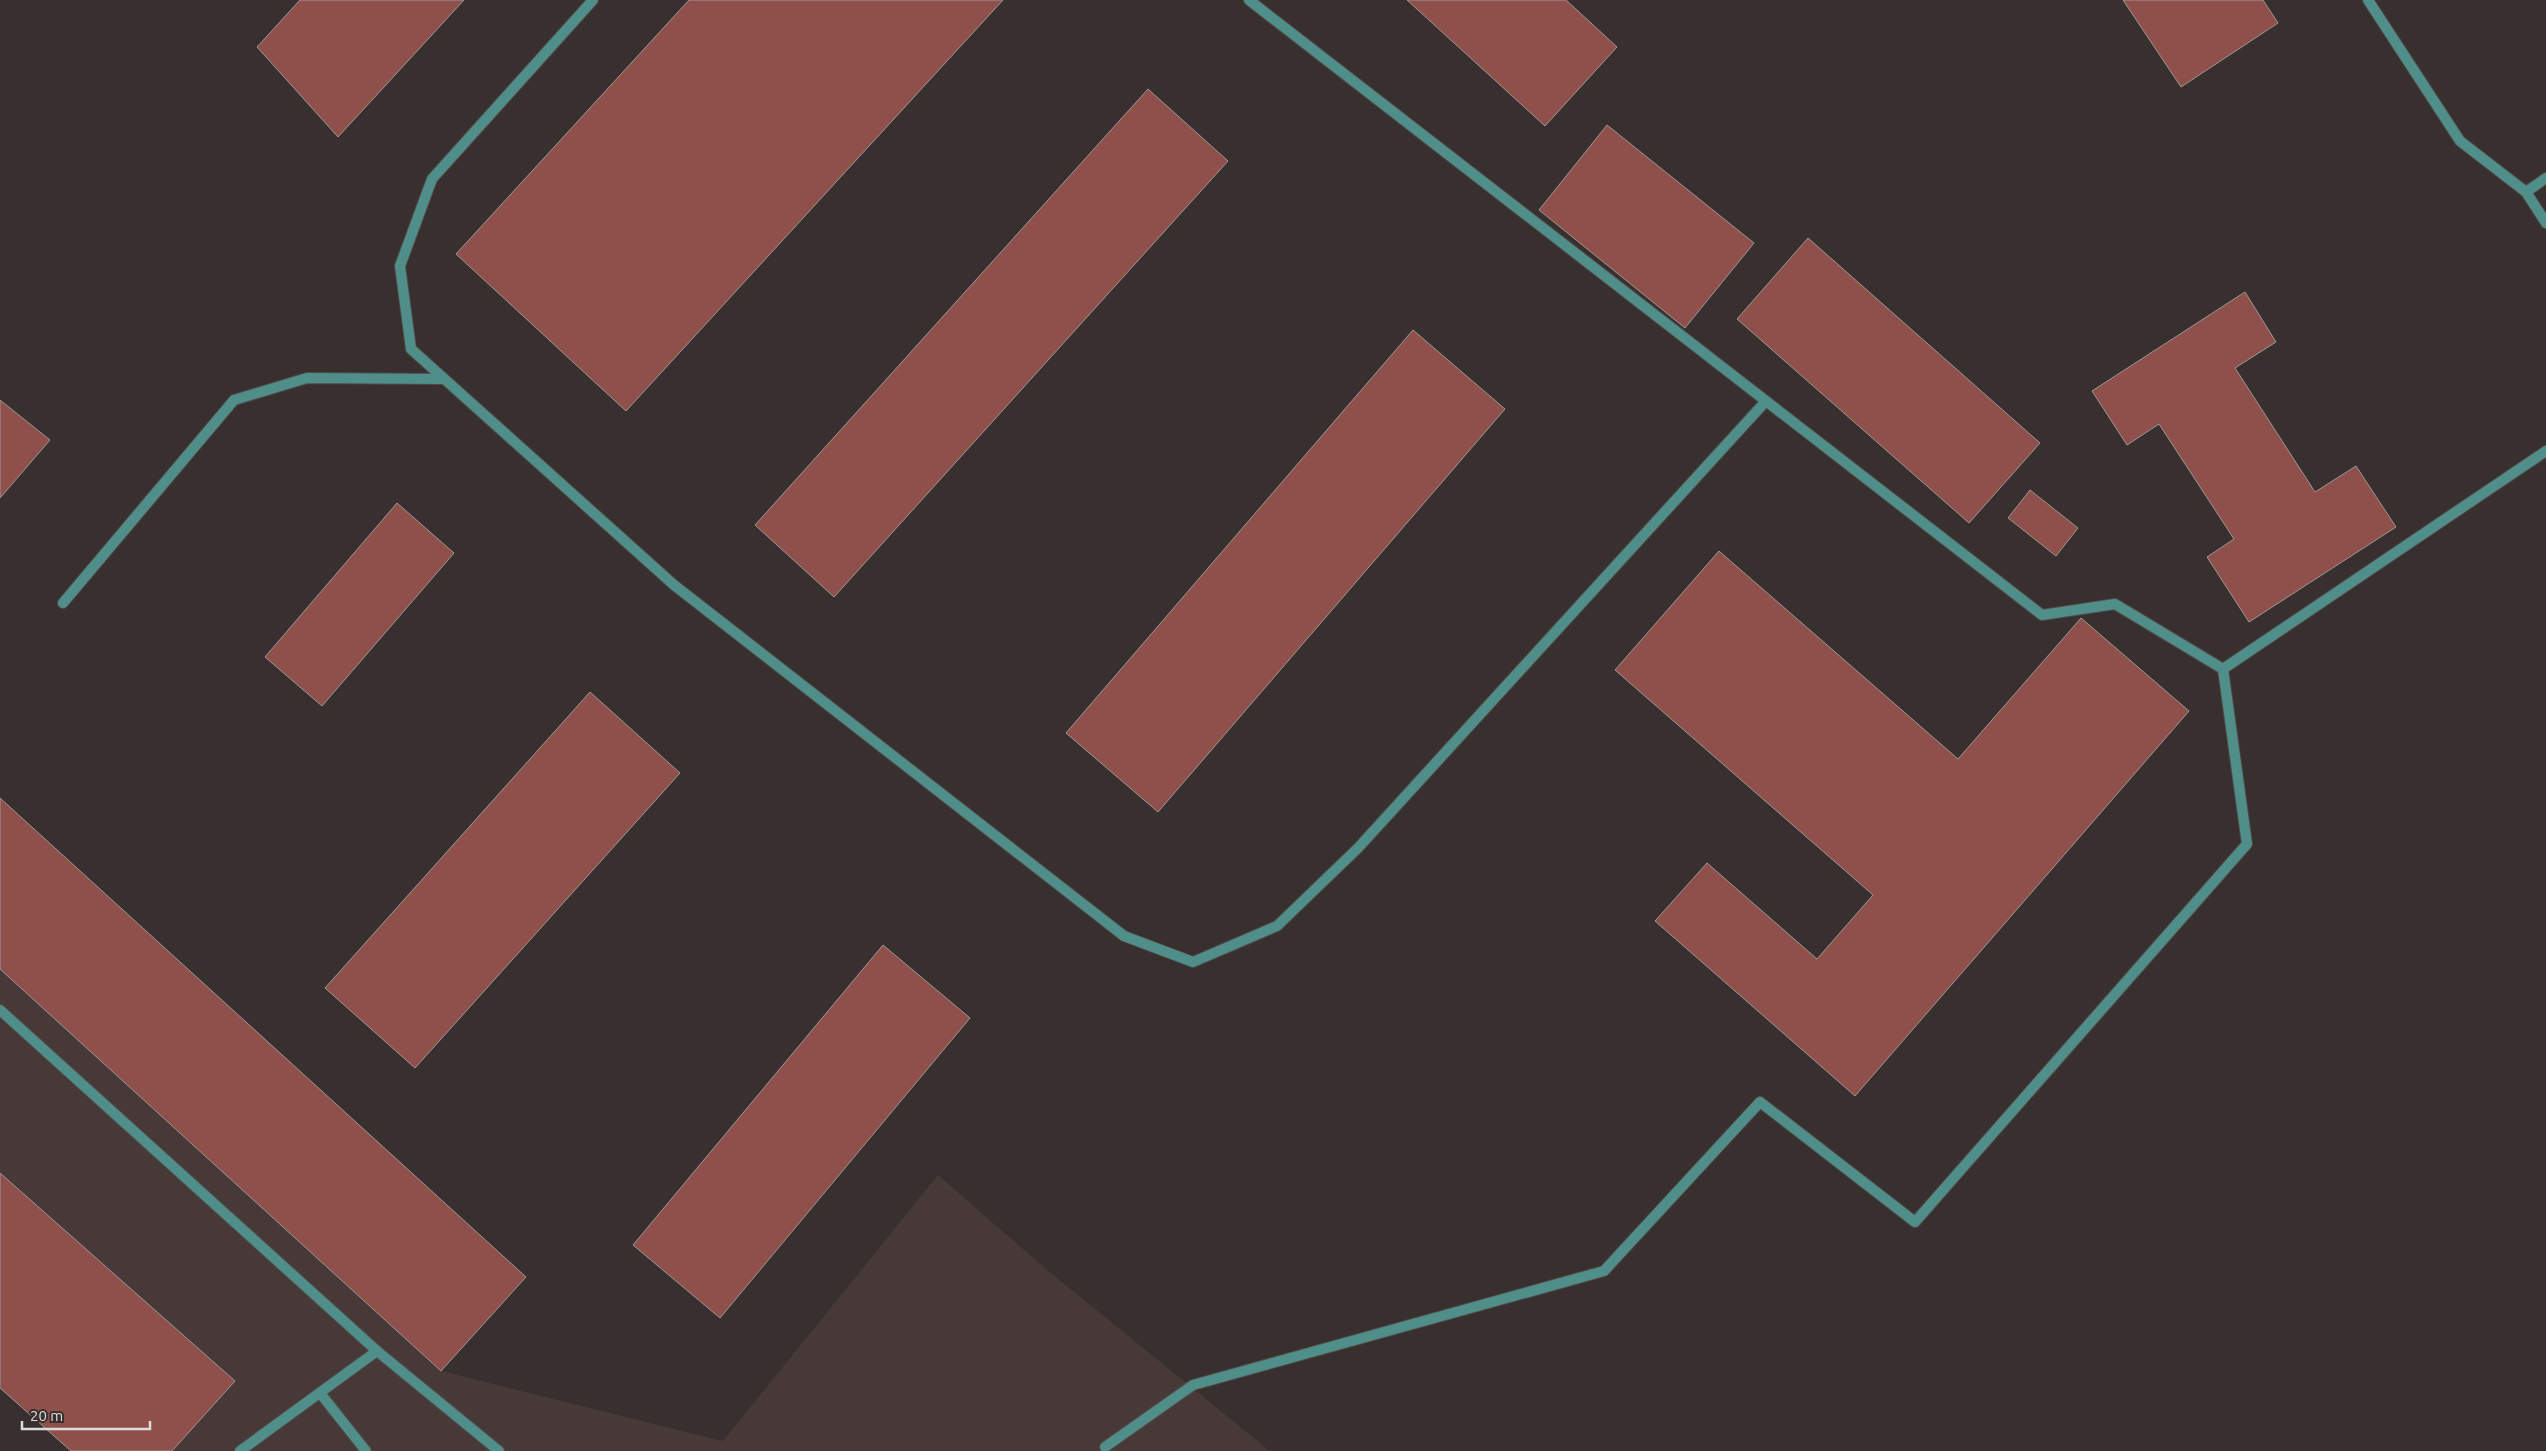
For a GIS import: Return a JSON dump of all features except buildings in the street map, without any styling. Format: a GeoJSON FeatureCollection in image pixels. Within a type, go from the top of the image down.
{"type":"FeatureCollection","features":[{"type":"Feature","properties":{"kind":"lane"},"geometry":{"type":"LineString","coordinates":[[593,0],[432,179],[400,266],[411,349],[674,586],[1124,936],[1193,962],[1277,926],[1358,848],[1766,401]]}},
{"type":"Feature","properties":{"kind":"lane"},"geometry":{"type":"LineString","coordinates":[[1249,0],[2042,615],[2115,604],[2223,668]]}},
{"type":"Feature","properties":{"kind":"lane"},"geometry":{"type":"LineString","coordinates":[[2368,0],[2460,141],[2526,192],[2546,223]]}},
{"type":"Feature","properties":{"kind":"lane"},"geometry":{"type":"LineString","coordinates":[[2526,192],[2546,178]]}},
{"type":"Feature","properties":{"kind":"lane"},"geometry":{"type":"LineString","coordinates":[[62,603],[234,400],[307,378],[444,378]]}},
{"type":"Feature","properties":{"kind":"lane"},"geometry":{"type":"LineString","coordinates":[[2223,668],[2546,451]]}},
{"type":"Feature","properties":{"kind":"lane"},"geometry":{"type":"LineString","coordinates":[[1095,1451],[1108,1449],[1193,1384],[1604,1270],[1760,1102],[1915,1222],[2247,844],[2223,668]]}},
{"type":"Feature","properties":{"kind":"lane"},"geometry":{"type":"LineString","coordinates":[[0,1010],[377,1351],[499,1451]]}},
{"type":"Feature","properties":{"kind":"lane"},"geometry":{"type":"LineString","coordinates":[[240,1451],[377,1351]]}},
{"type":"Feature","properties":{"kind":"lane"},"geometry":{"type":"LineString","coordinates":[[320,1393],[366,1451]]}},
{"type":"Feature","properties":{"kind":"shaded area"},"geometry":{"type":"Polygon","coordinates":[[[0,969],[441,1371],[723,1441],[938,1175],[1047,1270],[1270,1451],[71,1451],[0,1388],[0,969]]]}}]}
